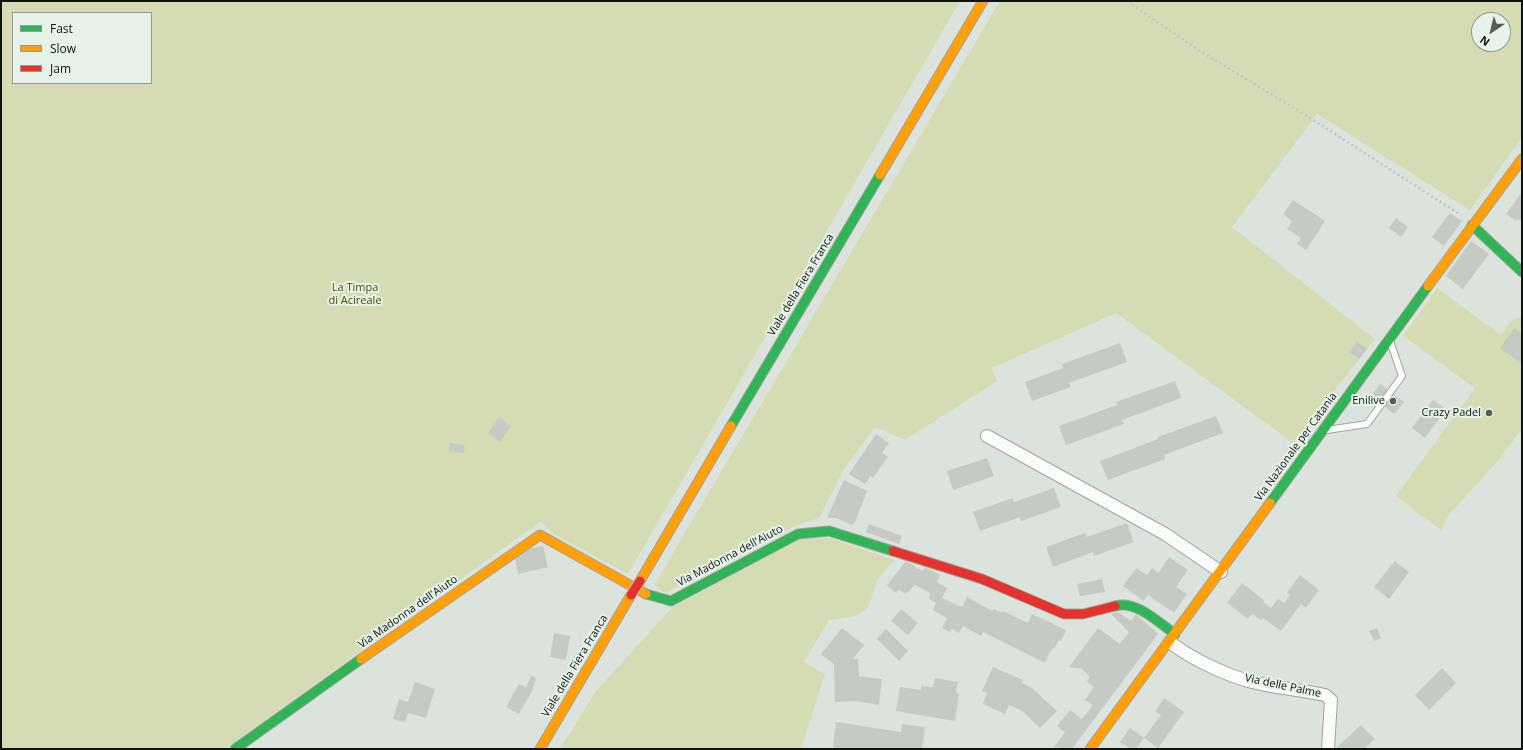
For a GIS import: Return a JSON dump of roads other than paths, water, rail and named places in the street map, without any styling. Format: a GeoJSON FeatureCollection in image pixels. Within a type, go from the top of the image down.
{"type":"FeatureCollection","features":[{"type":"Feature","properties":{"kind":"main road","name":"Viale della Fiera Franca"},"geometry":{"type":"LineString","coordinates":[[540,749],[983,1]]}},
{"type":"Feature","properties":{"kind":"main road","name":"Via Nazionale per Catania"},"geometry":{"type":"LineString","coordinates":[[1090,749],[1173,638],[1389,339],[1522,159]]}},
{"type":"Feature","properties":{"kind":"main road"},"geometry":{"type":"LineString","coordinates":[[1473,224],[1522,272]]}},
{"type":"Feature","properties":{"kind":"main road","name":"Via Madonna dell'Aiuto"},"geometry":{"type":"LineString","coordinates":[[235,749],[399,631],[540,535],[646,594],[671,601],[798,534],[829,531],[982,579],[1064,614],[1083,614],[1122,604],[1138,608],[1173,638]]}},
{"type":"Feature","properties":{"kind":"street"},"geometry":{"type":"LineString","coordinates":[[987,436],[1165,534],[1221,572]]}},
{"type":"Feature","properties":{"kind":"street","name":"Via delle Palme"},"geometry":{"type":"LineString","coordinates":[[1173,638],[1180,650],[1211,667],[1252,682],[1325,695],[1331,700],[1328,749]]}},
{"type":"Feature","properties":{"kind":"lane"},"geometry":{"type":"LineString","coordinates":[[1323,430],[1367,424],[1402,376],[1389,339]]}},
{"type":"Feature","properties":{"kind":"place","name":"Enilive"},"geometry":{"type":"Point","coordinates":[1393,401]}},
{"type":"Feature","properties":{"kind":"place","name":"Crazy Padel"},"geometry":{"type":"Point","coordinates":[1489,413]}},
{"type":"Feature","properties":{"kind":"park label","name":"La Timpa di Acireale"},"geometry":{"type":"Point","coordinates":[355,294]}}]}
